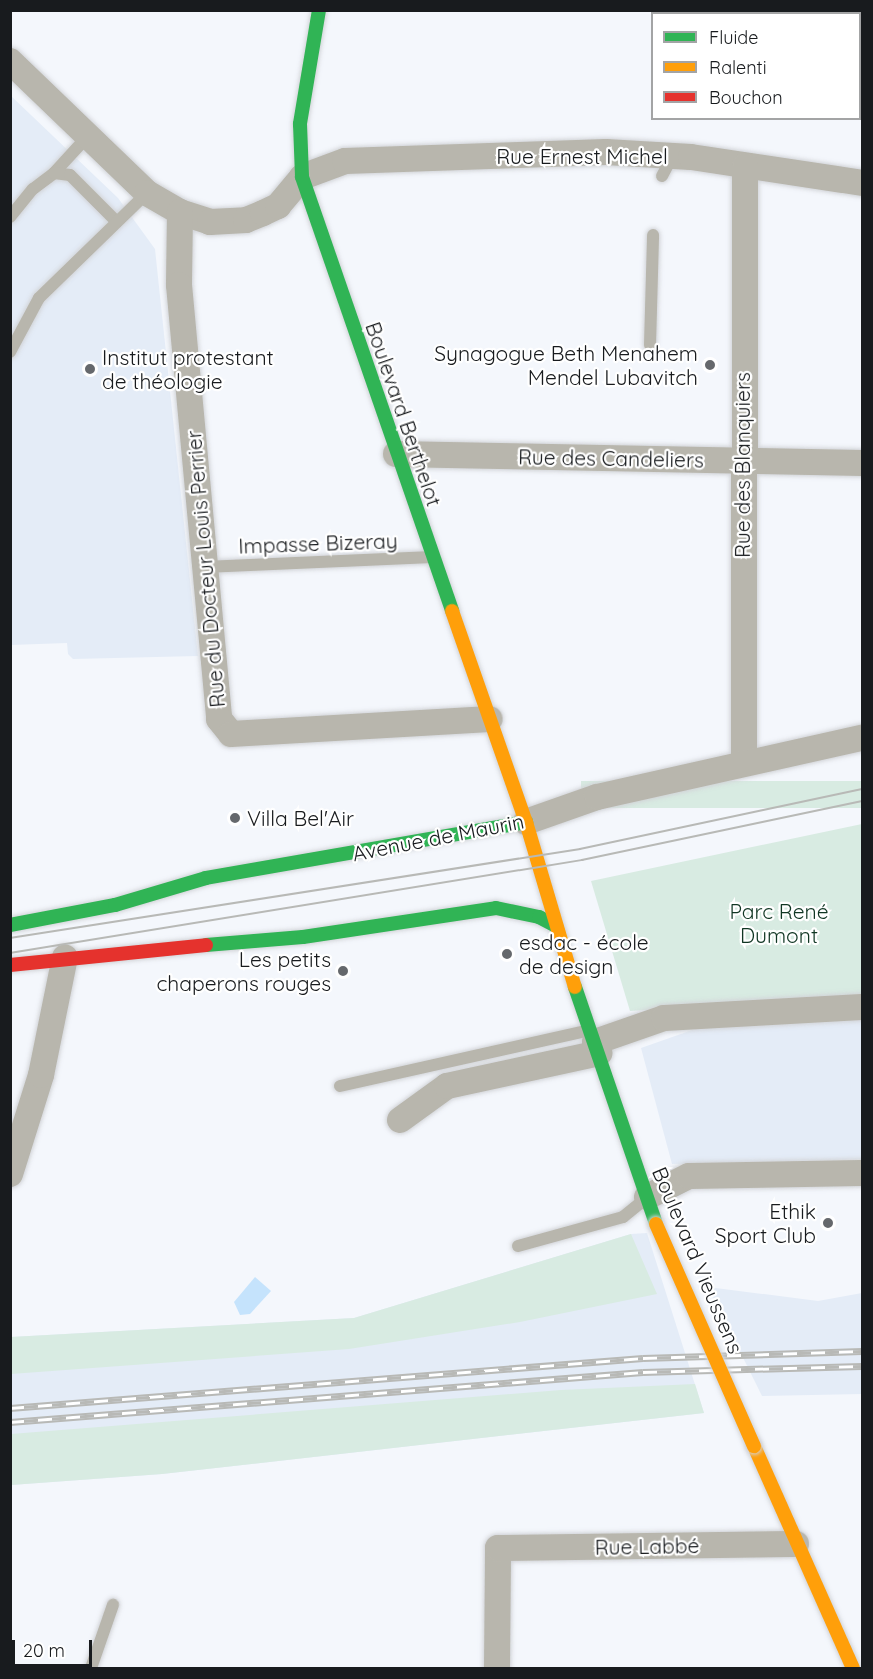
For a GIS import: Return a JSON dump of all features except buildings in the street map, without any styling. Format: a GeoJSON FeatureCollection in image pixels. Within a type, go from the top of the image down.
{"type":"FeatureCollection","features":[{"type":"Feature","properties":{"kind":"main road","name":"Boulevard Berthelot"},"geometry":{"type":"LineString","coordinates":[[320,10],[300,124],[302,177],[396,454],[526,822]]}},
{"type":"Feature","properties":{"kind":"main road","name":"Boulevard Vieussens"},"geometry":{"type":"LineString","coordinates":[[526,822],[556,926],[656,1224],[796,1544],[853,1668]]}},
{"type":"Feature","properties":{"kind":"main road","name":"Avenue de Maurin"},"geometry":{"type":"LineString","coordinates":[[10,925],[115,905],[206,878],[526,822]]}},
{"type":"Feature","properties":{"kind":"main road"},"geometry":{"type":"LineString","coordinates":[[526,883],[539,867]]}},
{"type":"Feature","properties":{"kind":"main road"},"geometry":{"type":"LineString","coordinates":[[496,908],[511,893]]}},
{"type":"Feature","properties":{"kind":"main road"},"geometry":{"type":"LineString","coordinates":[[10,965],[65,957],[303,937],[496,908],[539,917],[556,926]]}},
{"type":"Feature","properties":{"kind":"street"},"geometry":{"type":"LineString","coordinates":[[10,61],[147,193],[180,212],[210,222],[246,220],[278,206],[302,177]]}},
{"type":"Feature","properties":{"kind":"street","name":"Rue Ernest Michel"},"geometry":{"type":"LineString","coordinates":[[302,177],[345,161],[606,152],[667,166],[745,166],[862,183]]}},
{"type":"Feature","properties":{"kind":"street","name":"Rue des Blanquiers"},"geometry":{"type":"LineString","coordinates":[[744,763],[741,460],[745,166]]}},
{"type":"Feature","properties":{"kind":"street","name":"Rue du Docteur Louis Perrier"},"geometry":{"type":"LineString","coordinates":[[180,212],[179,285],[219,719],[231,734],[490,719]]}},
{"type":"Feature","properties":{"kind":"street","name":"Rue des Candeliers"},"geometry":{"type":"LineString","coordinates":[[396,454],[862,463]]}},
{"type":"Feature","properties":{"kind":"street","name":"Avenue de Maurin"},"geometry":{"type":"LineString","coordinates":[[526,822],[597,796],[862,738]]}},
{"type":"Feature","properties":{"kind":"street"},"geometry":{"type":"LineString","coordinates":[[10,1174],[40,1075],[65,957]]}},
{"type":"Feature","properties":{"kind":"street"},"geometry":{"type":"LineString","coordinates":[[400,1120],[447,1086],[595,1042],[664,1018],[862,1007]]}},
{"type":"Feature","properties":{"kind":"street"},"geometry":{"type":"LineString","coordinates":[[647,1197],[689,1176],[862,1173]]}},
{"type":"Feature","properties":{"kind":"street","name":"Rue Labbé"},"geometry":{"type":"LineString","coordinates":[[497,1668],[498,1548],[796,1544]]}},
{"type":"Feature","properties":{"kind":"lane"},"geometry":{"type":"LineString","coordinates":[[10,217],[33,189],[54,173],[87,137]]}},
{"type":"Feature","properties":{"kind":"lane"},"geometry":{"type":"LineString","coordinates":[[54,173],[70,175],[117,222]]}},
{"type":"Feature","properties":{"kind":"lane"},"geometry":{"type":"LineString","coordinates":[[10,352],[39,298],[147,193]]}},
{"type":"Feature","properties":{"kind":"lane"},"geometry":{"type":"LineString","coordinates":[[650,345],[653,235]]}},
{"type":"Feature","properties":{"kind":"lane","name":"Impasse Bizeray"},"geometry":{"type":"LineString","coordinates":[[206,567],[433,557]]}},
{"type":"Feature","properties":{"kind":"lane"},"geometry":{"type":"LineString","coordinates":[[340,1086],[595,1042]]}},
{"type":"Feature","properties":{"kind":"lane"},"geometry":{"type":"LineString","coordinates":[[518,1246],[623,1217],[647,1197]]}},
{"type":"Feature","properties":{"kind":"lane"},"geometry":{"type":"LineString","coordinates":[[91,1668],[113,1605]]}},
{"type":"Feature","properties":{"kind":"shaded area","name":"Institut protestant de théologie"},"geometry":{"type":"Polygon","coordinates":[[[10,95],[118,198],[155,249],[198,656],[73,659],[68,654],[67,643],[11,645],[10,95]]]}},
{"type":"Feature","properties":{"kind":"shaded area"},"geometry":{"type":"Polygon","coordinates":[[[862,1015],[862,1159],[672,1164],[641,1048],[695,1029],[862,1015]]]}},
{"type":"Feature","properties":{"kind":"shaded area"},"geometry":{"type":"Polygon","coordinates":[[[647,1233],[704,1413],[162,1474],[11,1485],[11,1337],[354,1318],[631,1234],[647,1233]]]}},
{"type":"Feature","properties":{"kind":"shaded area"},"geometry":{"type":"Polygon","coordinates":[[[708,1287],[818,1301],[862,1293],[862,1394],[762,1396],[708,1287]]]}},
{"type":"Feature","properties":{"kind":"green space"},"geometry":{"type":"Polygon","coordinates":[[[581,781],[862,781],[862,808],[581,808],[581,781]]]}},
{"type":"Feature","properties":{"kind":"green space","name":"Parc René Dumont"},"geometry":{"type":"Polygon","coordinates":[[[862,824],[862,997],[630,1011],[591,881],[862,824]]]}},
{"type":"Feature","properties":{"kind":"green space"},"geometry":{"type":"Polygon","coordinates":[[[631,1234],[657,1294],[520,1322],[349,1349],[11,1374],[11,1337],[354,1318],[631,1234]]]}},
{"type":"Feature","properties":{"kind":"green space"},"geometry":{"type":"Polygon","coordinates":[[[695,1384],[704,1413],[162,1474],[11,1485],[11,1434],[561,1390],[695,1384]]]}},
{"type":"Feature","properties":{"kind":"water"},"geometry":{"type":"Polygon","coordinates":[[[255,1277],[271,1291],[250,1314],[240,1315],[234,1302],[255,1277]]]}},
{"type":"Feature","properties":{"kind":"tram line"},"geometry":{"type":"LineString","coordinates":[[10,938],[580,849],[862,789]]}},
{"type":"Feature","properties":{"kind":"tram line"},"geometry":{"type":"LineString","coordinates":[[10,953],[582,860],[862,801]]}},
{"type":"Feature","properties":{"kind":"railway"},"geometry":{"type":"LineString","coordinates":[[10,1408],[643,1358],[862,1351]]}},
{"type":"Feature","properties":{"kind":"railway"},"geometry":{"type":"LineString","coordinates":[[10,1422],[643,1372],[862,1366]]}},
{"type":"Feature","properties":{"kind":"traffic: fast"},"geometry":{"type":"LineString","coordinates":[[319,10],[300,124],[302,177],[452,611]]}},
{"type":"Feature","properties":{"kind":"traffic: fast"},"geometry":{"type":"LineString","coordinates":[[10,925],[115,905],[206,878],[526,822]]}},
{"type":"Feature","properties":{"kind":"traffic: fast"},"geometry":{"type":"LineString","coordinates":[[206,945],[303,937],[496,908],[539,917],[556,926]]}},
{"type":"Feature","properties":{"kind":"traffic: fast"},"geometry":{"type":"LineString","coordinates":[[575,987],[656,1224]]}},
{"type":"Feature","properties":{"kind":"traffic: slow"},"geometry":{"type":"LineString","coordinates":[[452,611],[526,822],[575,987]]}},
{"type":"Feature","properties":{"kind":"traffic: slow"},"geometry":{"type":"LineString","coordinates":[[656,1224],[754,1446]]}},
{"type":"Feature","properties":{"kind":"traffic: slow"},"geometry":{"type":"LineString","coordinates":[[754,1446],[853,1668]]}},
{"type":"Feature","properties":{"kind":"traffic: jam"},"geometry":{"type":"LineString","coordinates":[[10,965],[206,945]]}},
{"type":"Feature","properties":{"kind":"place","name":"Synagogue Beth Menahem Mendel Lubavitch"},"geometry":{"type":"Point","coordinates":[710,365]}},
{"type":"Feature","properties":{"kind":"place","name":"Institut protestant de théologie"},"geometry":{"type":"Point","coordinates":[90,369]}},
{"type":"Feature","properties":{"kind":"place","name":"Villa Bel'Air"},"geometry":{"type":"Point","coordinates":[235,818]}},
{"type":"Feature","properties":{"kind":"place","name":"esdac - école de design"},"geometry":{"type":"Point","coordinates":[507,954]}},
{"type":"Feature","properties":{"kind":"place","name":"Les petits chaperons rouges"},"geometry":{"type":"Point","coordinates":[343,971]}},
{"type":"Feature","properties":{"kind":"place","name":"Ethik Sport Club"},"geometry":{"type":"Point","coordinates":[828,1223]}}]}
